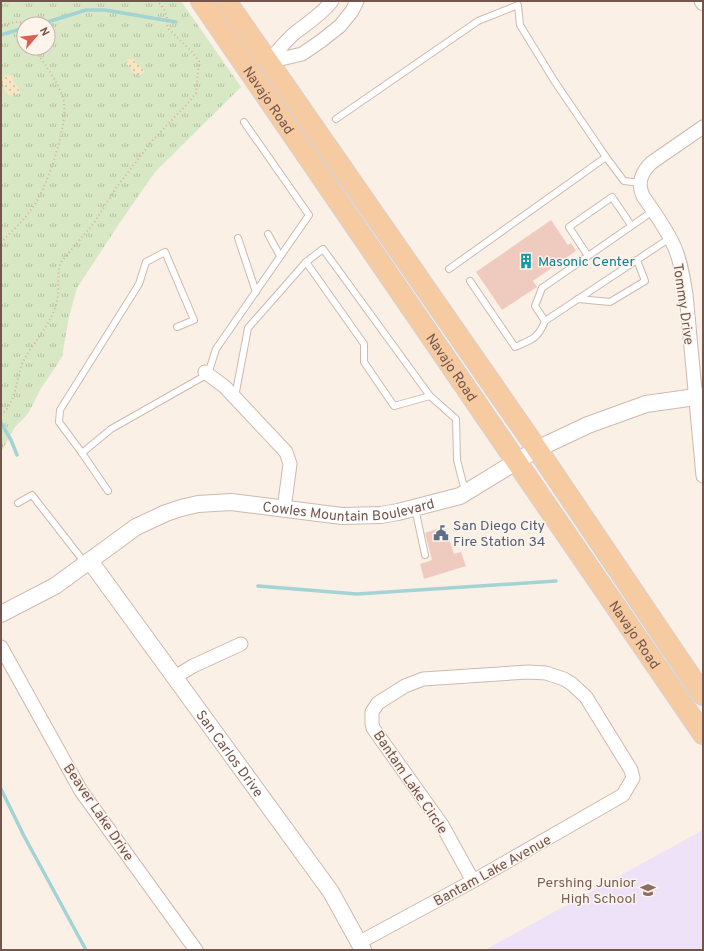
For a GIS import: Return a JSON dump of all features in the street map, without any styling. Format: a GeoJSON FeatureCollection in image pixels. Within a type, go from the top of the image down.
{"type":"FeatureCollection","features":[{"type":"Feature","properties":{"kind":"main road","name":"Navajo Road"},"geometry":{"type":"LineString","coordinates":[[201,1],[703,734]]}},
{"type":"Feature","properties":{"kind":"main road"},"geometry":{"type":"LineString","coordinates":[[214,1],[255,59],[268,62]]}},
{"type":"Feature","properties":{"kind":"main road","name":"Navajo Road"},"geometry":{"type":"LineString","coordinates":[[226,1],[537,450],[703,695]]}},
{"type":"Feature","properties":{"kind":"street"},"geometry":{"type":"LineString","coordinates":[[268,62],[295,32],[319,16],[332,1]]}},
{"type":"Feature","properties":{"kind":"street"},"geometry":{"type":"LineString","coordinates":[[268,62],[302,54],[340,26],[352,11],[357,1]]}},
{"type":"Feature","properties":{"kind":"street"},"geometry":{"type":"LineString","coordinates":[[700,1],[703,4]]}},
{"type":"Feature","properties":{"kind":"street"},"geometry":{"type":"LineString","coordinates":[[319,16],[332,32]]}},
{"type":"Feature","properties":{"kind":"street"},"geometry":{"type":"LineString","coordinates":[[640,183],[641,176],[651,163],[703,127]]}},
{"type":"Feature","properties":{"kind":"street","name":"Tommy Drive"},"geometry":{"type":"LineString","coordinates":[[640,183],[640,190],[670,238],[678,257],[683,280],[699,396],[703,476]]}},
{"type":"Feature","properties":{"kind":"street"},"geometry":{"type":"LineString","coordinates":[[206,373],[225,386],[286,452],[290,464],[284,509]]}},
{"type":"Feature","properties":{"kind":"street","name":"Cowles Mountain Boulevard"},"geometry":{"type":"LineString","coordinates":[[1,614],[55,586],[136,527],[166,513],[181,508],[198,504],[231,502],[342,516],[361,516],[380,515],[415,508],[460,496],[537,450],[588,424],[646,404],[699,396]]}},
{"type":"Feature","properties":{"kind":"street","name":"San Carlos Drive"},"geometry":{"type":"LineString","coordinates":[[88,562],[175,677],[331,892],[361,946]]}},
{"type":"Feature","properties":{"kind":"street"},"geometry":{"type":"LineString","coordinates":[[175,677],[193,666],[241,644]]}},
{"type":"Feature","properties":{"kind":"street","name":"Beaver Lake Drive"},"geometry":{"type":"LineString","coordinates":[[1,647],[81,791],[196,950]]}},
{"type":"Feature","properties":{"kind":"street","name":"Bantam Lake Circle"},"geometry":{"type":"LineString","coordinates":[[474,881],[442,825],[374,728],[371,718],[374,707],[388,696],[405,686],[423,679],[528,672],[546,673],[559,677],[572,684],[586,698],[631,770],[633,778],[623,795]]}},
{"type":"Feature","properties":{"kind":"street","name":"Bantam Lake Avenue"},"geometry":{"type":"LineString","coordinates":[[361,946],[623,795]]}},
{"type":"Feature","properties":{"kind":"lane"},"geometry":{"type":"LineString","coordinates":[[336,119],[478,21],[518,5],[520,25],[555,82],[606,157],[624,181],[640,183]]}},
{"type":"Feature","properties":{"kind":"lane"},"geometry":{"type":"LineString","coordinates":[[82,453],[111,428],[206,373],[216,349],[309,215],[244,122]]}},
{"type":"Feature","properties":{"kind":"lane"},"geometry":{"type":"LineString","coordinates":[[448,269],[606,157]]}},
{"type":"Feature","properties":{"kind":"lane"},"geometry":{"type":"LineString","coordinates":[[588,256],[568,227],[612,197],[631,225]]}},
{"type":"Feature","properties":{"kind":"lane"},"geometry":{"type":"LineString","coordinates":[[545,321],[535,306],[542,288],[653,210]]}},
{"type":"Feature","properties":{"kind":"lane"},"geometry":{"type":"LineString","coordinates":[[268,234],[280,256]]}},
{"type":"Feature","properties":{"kind":"lane"},"geometry":{"type":"LineString","coordinates":[[238,238],[256,292]]}},
{"type":"Feature","properties":{"kind":"lane"},"geometry":{"type":"LineString","coordinates":[[470,281],[515,347],[541,332],[545,321],[670,238]]}},
{"type":"Feature","properties":{"kind":"lane"},"geometry":{"type":"LineString","coordinates":[[235,397],[248,328],[306,262],[323,249],[430,396],[456,419],[457,460],[466,493]]}},
{"type":"Feature","properties":{"kind":"lane"},"geometry":{"type":"LineString","coordinates":[[108,491],[59,422],[60,410],[139,284],[146,262],[165,252],[194,320],[177,327]]}},
{"type":"Feature","properties":{"kind":"lane"},"geometry":{"type":"LineString","coordinates":[[578,299],[610,302],[645,281],[637,260]]}},
{"type":"Feature","properties":{"kind":"lane"},"geometry":{"type":"LineString","coordinates":[[306,262],[364,344],[364,362],[394,406],[430,396]]}},
{"type":"Feature","properties":{"kind":"lane"},"geometry":{"type":"LineString","coordinates":[[18,503],[32,496],[88,562]]}},
{"type":"Feature","properties":{"kind":"lane"},"geometry":{"type":"LineString","coordinates":[[415,508],[425,555]]}},
{"type":"Feature","properties":{"kind":"path"},"geometry":{"type":"LineString","coordinates":[[2,414],[10,404],[22,364],[52,316],[57,302],[60,282],[58,268],[61,262],[94,223],[116,188],[152,141],[196,93],[199,61],[167,25],[167,17],[164,8],[157,1]]}},
{"type":"Feature","properties":{"kind":"path"},"geometry":{"type":"LineString","coordinates":[[1,27],[16,22]]}},
{"type":"Feature","properties":{"kind":"path"},"geometry":{"type":"LineString","coordinates":[[1,243],[34,207],[42,193],[51,170],[63,126],[65,112],[63,99],[56,82],[39,56]]}},
{"type":"Feature","properties":{"kind":"shaded area","name":"Pershing Junior High School"},"geometry":{"type":"Polygon","coordinates":[[[703,830],[703,950],[485,950],[703,830]]]}},
{"type":"Feature","properties":{"kind":"green space"},"geometry":{"type":"Polygon","coordinates":[[[1,1],[181,1],[241,87],[155,172],[119,224],[77,288],[69,317],[62,357],[40,390],[28,414],[15,427],[1,452],[1,1]]]}},
{"type":"Feature","properties":{"kind":"sand"},"geometry":{"type":"Polygon","coordinates":[[[133,58],[144,70],[140,76],[132,72],[126,63],[127,59],[133,58]]]}},
{"type":"Feature","properties":{"kind":"sand"},"geometry":{"type":"Polygon","coordinates":[[[9,74],[13,76],[13,81],[20,90],[19,93],[11,96],[6,93],[2,82],[4,76],[9,74]]]}},
{"type":"Feature","properties":{"kind":"building","name":"Masonic Center"},"geometry":{"type":"Polygon","coordinates":[[[551,220],[568,245],[571,243],[576,251],[533,281],[537,287],[502,310],[476,272],[551,220]]]}},
{"type":"Feature","properties":{"kind":"building"},"geometry":{"type":"Polygon","coordinates":[[[445,526],[454,554],[461,552],[466,566],[424,579],[420,564],[432,560],[425,533],[445,526]]]}},
{"type":"Feature","properties":{"kind":"waterway"},"geometry":{"type":"LineString","coordinates":[[56,19],[86,10],[105,10],[176,22]]}},
{"type":"Feature","properties":{"kind":"waterway"},"geometry":{"type":"LineString","coordinates":[[1,35],[16,30]]}},
{"type":"Feature","properties":{"kind":"waterway"},"geometry":{"type":"LineString","coordinates":[[1,423],[11,440],[17,455]]}},
{"type":"Feature","properties":{"kind":"waterway"},"geometry":{"type":"LineString","coordinates":[[258,586],[357,594],[556,581]]}},
{"type":"Feature","properties":{"kind":"waterway"},"geometry":{"type":"LineString","coordinates":[[1,789],[24,836],[86,950]]}},
{"type":"Feature","properties":{"kind":"place","name":"Masonic Center"},"geometry":{"type":"Point","coordinates":[526,261]}},
{"type":"Feature","properties":{"kind":"place","name":"San Diego City Fire Station 34"},"geometry":{"type":"Point","coordinates":[441,533]}},
{"type":"Feature","properties":{"kind":"place","name":"Pershing Junior High School"},"geometry":{"type":"Point","coordinates":[648,890]}}]}
